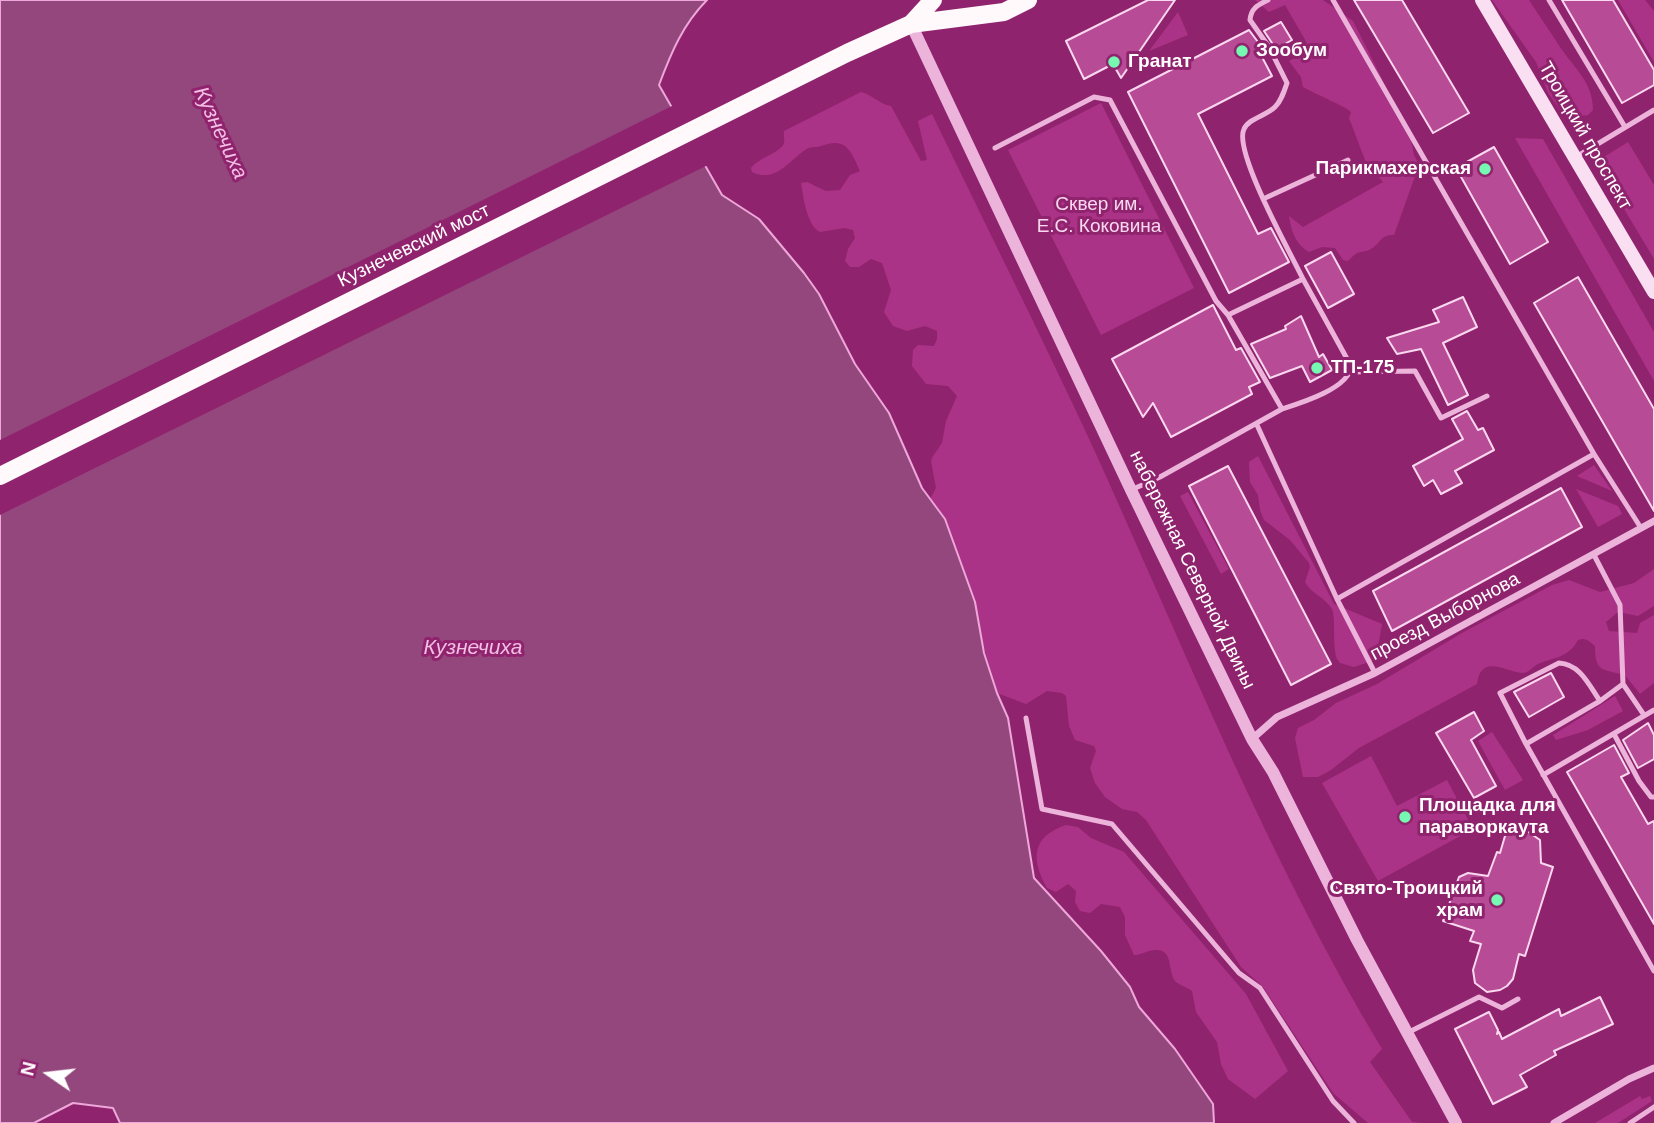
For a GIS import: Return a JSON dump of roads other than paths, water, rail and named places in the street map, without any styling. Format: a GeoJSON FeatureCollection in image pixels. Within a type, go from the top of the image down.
{"type":"FeatureCollection","features":[{"type":"Feature","properties":{"kind":"main road"},"geometry":{"type":"LineString","coordinates":[[911,24],[933,0]]}},
{"type":"Feature","properties":{"kind":"main road"},"geometry":{"type":"LineString","coordinates":[[911,24],[1004,12],[1028,0]]}},
{"type":"Feature","properties":{"kind":"main road","name":"Троицкий проспект"},"geometry":{"type":"LineString","coordinates":[[1482,0],[1654,292]]}},
{"type":"Feature","properties":{"kind":"main road","name":"Кузнечевский мост"},"geometry":{"type":"LineString","coordinates":[[0,476],[847,53],[911,24]]}},
{"type":"Feature","properties":{"kind":"street","name":"набережная Северной Двины"},"geometry":{"type":"LineString","coordinates":[[911,24],[1252,739],[1273,772],[1357,940],[1456,1123]]}},
{"type":"Feature","properties":{"kind":"street","name":"проезд Выборнова"},"geometry":{"type":"LineString","coordinates":[[1252,739],[1276,717],[1375,673],[1654,521]]}},
{"type":"Feature","properties":{"kind":"street"},"geometry":{"type":"LineString","coordinates":[[1554,1123],[1629,1079],[1654,1068]]}},
{"type":"Feature","properties":{"kind":"lane"},"geometry":{"type":"LineString","coordinates":[[1268,0],[1258,5],[1251,13],[1250,20],[1269,47],[1287,83],[1283,96],[1274,108],[1245,125],[1242,148],[1263,199],[1351,366],[1351,372]]}},
{"type":"Feature","properties":{"kind":"lane"},"geometry":{"type":"LineString","coordinates":[[1333,0],[1594,454],[1641,528]]}},
{"type":"Feature","properties":{"kind":"lane"},"geometry":{"type":"LineString","coordinates":[[1549,0],[1625,127]]}},
{"type":"Feature","properties":{"kind":"lane"},"geometry":{"type":"LineString","coordinates":[[995,148],[1094,97],[1110,100],[1216,301],[1228,315],[1282,409]]}},
{"type":"Feature","properties":{"kind":"lane"},"geometry":{"type":"LineString","coordinates":[[1575,158],[1654,110]]}},
{"type":"Feature","properties":{"kind":"lane"},"geometry":{"type":"LineString","coordinates":[[1263,199],[1348,160]]}},
{"type":"Feature","properties":{"kind":"lane"},"geometry":{"type":"LineString","coordinates":[[1228,315],[1303,279]]}},
{"type":"Feature","properties":{"kind":"lane"},"geometry":{"type":"LineString","coordinates":[[1131,490],[1258,425],[1282,409],[1304,402],[1339,384],[1351,372],[1415,370],[1441,418],[1487,397]]}},
{"type":"Feature","properties":{"kind":"lane"},"geometry":{"type":"LineString","coordinates":[[1258,425],[1375,673]]}},
{"type":"Feature","properties":{"kind":"lane"},"geometry":{"type":"LineString","coordinates":[[1338,599],[1594,454]]}},
{"type":"Feature","properties":{"kind":"lane"},"geometry":{"type":"LineString","coordinates":[[1594,555],[1620,605],[1623,684],[1644,715]]}},
{"type":"Feature","properties":{"kind":"lane"},"geometry":{"type":"LineString","coordinates":[[1600,701],[1575,667],[1559,663],[1500,692],[1543,775],[1654,971]]}},
{"type":"Feature","properties":{"kind":"lane"},"geometry":{"type":"LineString","coordinates":[[1526,744],[1600,701],[1623,684]]}},
{"type":"Feature","properties":{"kind":"lane"},"geometry":{"type":"LineString","coordinates":[[1543,775],[1654,710]]}},
{"type":"Feature","properties":{"kind":"lane"},"geometry":{"type":"LineString","coordinates":[[1026,719],[1042,809],[1112,824],[1238,974],[1260,988],[1333,1101],[1354,1123]]}},
{"type":"Feature","properties":{"kind":"lane"},"geometry":{"type":"LineString","coordinates":[[1614,734],[1639,781],[1651,797],[1654,797]]}},
{"type":"Feature","properties":{"kind":"lane"},"geometry":{"type":"LineString","coordinates":[[1407,1033],[1479,997],[1502,1009],[1518,999]]}},
{"type":"Feature","properties":{"kind":"lane"},"geometry":{"type":"LineString","coordinates":[[1630,1123],[1654,1107]]}},
{"type":"Feature","properties":{"kind":"water","name":"Кузнечиха"},"geometry":{"type":"Polygon","coordinates":[[[0,0],[707,0],[678,40],[659,85],[722,195],[759,219],[804,273],[819,294],[855,364],[889,413],[922,488],[945,519],[975,602],[984,653],[1008,718],[1034,878],[1130,987],[1139,1007],[1175,1049],[1213,1104],[1214,1123],[120,1123],[113,1108],[73,1103],[34,1123],[0,1123],[0,0]]]}},
{"type":"Feature","properties":{"kind":"place","name":"Зообум"},"geometry":{"type":"Point","coordinates":[1242,51]}},
{"type":"Feature","properties":{"kind":"place","name":"Гранат"},"geometry":{"type":"Point","coordinates":[1114,62]}},
{"type":"Feature","properties":{"kind":"place","name":"Парикмахерская"},"geometry":{"type":"Point","coordinates":[1485,169]}},
{"type":"Feature","properties":{"kind":"place","name":"ТП-175"},"geometry":{"type":"Point","coordinates":[1317,368]}},
{"type":"Feature","properties":{"kind":"place","name":"Площадка для параворкаута"},"geometry":{"type":"Point","coordinates":[1405,817]}},
{"type":"Feature","properties":{"kind":"place","name":"Свято-Троицкий храм"},"geometry":{"type":"Point","coordinates":[1497,900]}},
{"type":"Feature","properties":{"kind":"park label","name":"Сквер им. Е.С. Коковина"},"geometry":{"type":"Point","coordinates":[1099,216]}}]}
